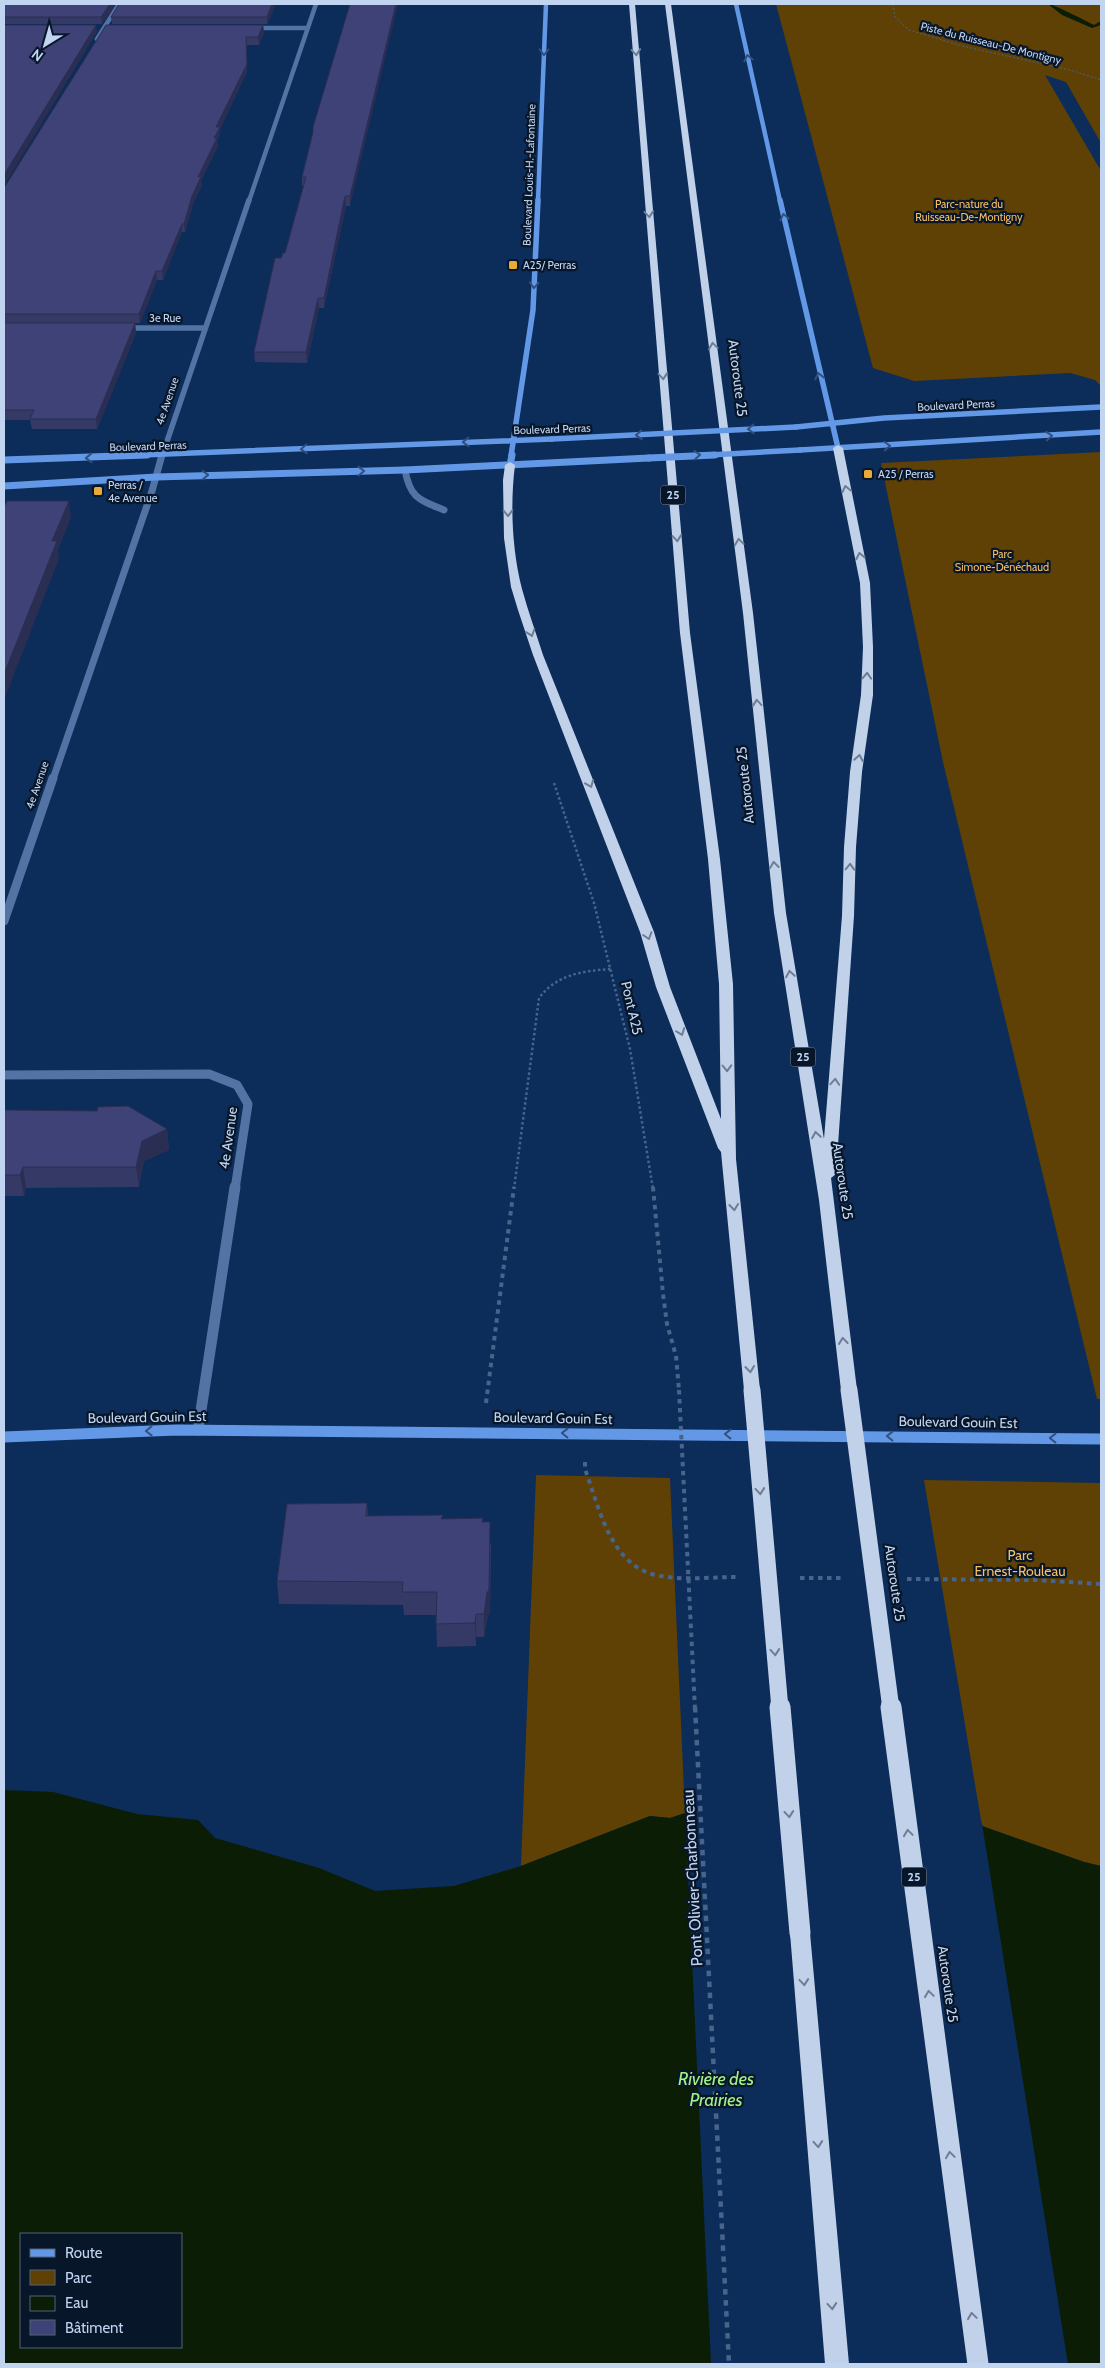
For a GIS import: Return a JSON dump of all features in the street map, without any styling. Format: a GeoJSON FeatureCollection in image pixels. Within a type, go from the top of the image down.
{"type":"FeatureCollection","features":[{"type":"Feature","properties":{"kind":"highway","name":"25"},"geometry":{"type":"LineString","coordinates":[[632,4],[686,633],[714,859],[726,984],[729,1158],[752,1390],[837,2364]]}},
{"type":"Feature","properties":{"kind":"highway","name":"Autoroute 25"},"geometry":{"type":"LineString","coordinates":[[668,4],[748,613],[780,913],[827,1200],[849,1390],[978,2364]]}},
{"type":"Feature","properties":{"kind":"highway"},"geometry":{"type":"LineString","coordinates":[[827,1200],[847,926],[850,847],[856,772],[866,695],[868,647],[866,583],[838,448]]}},
{"type":"Feature","properties":{"kind":"highway"},"geometry":{"type":"LineString","coordinates":[[510,464],[508,480],[509,538],[514,580],[523,610],[538,654],[647,932],[663,987],[729,1158]]}},
{"type":"Feature","properties":{"kind":"main road","name":"Boulevard Louis-H.-Lafontaine"},"geometry":{"type":"LineString","coordinates":[[510,464],[533,310],[546,4]]}},
{"type":"Feature","properties":{"kind":"main road"},"geometry":{"type":"LineString","coordinates":[[736,4],[818,368],[838,448]]}},
{"type":"Feature","properties":{"kind":"main road","name":"Boulevard Perras"},"geometry":{"type":"LineString","coordinates":[[4,460],[552,440],[796,427],[832,422],[1101,407]]}},
{"type":"Feature","properties":{"kind":"main road"},"geometry":{"type":"LineString","coordinates":[[4,486],[156,477],[405,470],[838,448],[1101,432]]}},
{"type":"Feature","properties":{"kind":"main road","name":"Boulevard Gouin Est"},"geometry":{"type":"LineString","coordinates":[[4,1437],[198,1430],[1101,1439]]}},
{"type":"Feature","properties":{"kind":"street"},"geometry":{"type":"LineString","coordinates":[[94,45],[119,4]]}},
{"type":"Feature","properties":{"kind":"street","name":"4e Avenue"},"geometry":{"type":"LineString","coordinates":[[4,921],[316,4]]}},
{"type":"Feature","properties":{"kind":"street"},"geometry":{"type":"LineString","coordinates":[[94,28],[113,28]]}},
{"type":"Feature","properties":{"kind":"street"},"geometry":{"type":"LineString","coordinates":[[247,28],[308,28]]}},
{"type":"Feature","properties":{"kind":"street","name":"3e Rue"},"geometry":{"type":"LineString","coordinates":[[117,328],[205,328]]}},
{"type":"Feature","properties":{"kind":"street"},"geometry":{"type":"LineString","coordinates":[[405,470],[411,494],[444,510]]}},
{"type":"Feature","properties":{"kind":"street","name":"4e Avenue"},"geometry":{"type":"LineString","coordinates":[[4,1074],[209,1074],[237,1085],[248,1104],[198,1430]]}},
{"type":"Feature","properties":{"kind":"path","name":"Piste du Ruisseau-De Montigny"},"geometry":{"type":"LineString","coordinates":[[893,4],[894,17],[909,30],[962,46],[1070,70],[1101,80]]}},
{"type":"Feature","properties":{"kind":"path","name":"Pont A25"},"geometry":{"type":"LineString","coordinates":[[486,1404],[539,998],[551,984],[568,975],[610,969],[621,1008],[641,1114],[655,1202],[663,1294],[676,1356],[679,1390]]}},
{"type":"Feature","properties":{"kind":"path","name":"Pont Olivier-Charbonneau"},"geometry":{"type":"LineString","coordinates":[[679,1390],[729,2364]]}},
{"type":"Feature","properties":{"kind":"path"},"geometry":{"type":"LineString","coordinates":[[585,1468],[612,1538],[630,1564],[654,1575],[743,1577]]}},
{"type":"Feature","properties":{"kind":"path"},"geometry":{"type":"LineString","coordinates":[[792,1578],[851,1578]]}},
{"type":"Feature","properties":{"kind":"path"},"geometry":{"type":"LineString","coordinates":[[899,1579],[1036,1580],[1101,1584]]}},
{"type":"Feature","properties":{"kind":"green space","name":"Parc-nature du Ruisseau-De-Montigny"},"geometry":{"type":"Polygon","coordinates":[[[776,4],[1101,4],[1101,143],[1066,82],[1045,75],[1101,171],[1101,386],[1095,380],[1070,373],[914,381],[873,368],[776,4]]]}},
{"type":"Feature","properties":{"kind":"green space","name":"Parc Simone-Dénéchaud"},"geometry":{"type":"Polygon","coordinates":[[[1101,452],[1101,1399],[1097,1399],[943,762],[881,463],[1101,452]]]}},
{"type":"Feature","properties":{"kind":"green space"},"geometry":{"type":"Polygon","coordinates":[[[536,1475],[670,1478],[685,1813],[670,1818],[650,1816],[521,1866],[536,1475]]]}},
{"type":"Feature","properties":{"kind":"green space","name":"Parc Ernest-Rouleau"},"geometry":{"type":"Polygon","coordinates":[[[924,1480],[1101,1483],[1101,1866],[1084,1862],[982,1826],[924,1480]]]}},
{"type":"Feature","properties":{"kind":"water","name":"Rivière des Prairies"},"geometry":{"type":"Polygon","coordinates":[[[4,1790],[53,1792],[137,1814],[198,1820],[215,1838],[319,1868],[375,1891],[454,1886],[521,1866],[650,1816],[670,1818],[685,1813],[982,1826],[1084,1862],[1101,1866],[1101,2364],[4,2364],[4,1790]]]}},
{"type":"Feature","properties":{"kind":"pier"},"geometry":{"type":"Polygon","coordinates":[[[685,1811],[982,1823],[1068,2364],[711,2364],[685,1811]]]}},
{"type":"Feature","properties":{"kind":"building"},"geometry":{"type":"Polygon","coordinates":[[[4,4],[110,4],[101,17],[4,17],[4,4]]]}},
{"type":"Feature","properties":{"kind":"building"},"geometry":{"type":"Polygon","coordinates":[[[119,4],[272,4],[267,17],[111,17],[119,4]]]}},
{"type":"Feature","properties":{"kind":"building"},"geometry":{"type":"Polygon","coordinates":[[[350,4],[396,4],[350,196],[345,196],[324,298],[318,298],[306,352],[254,352],[275,258],[281,258],[283,253],[285,253],[306,177],[302,177],[313,127],[350,4]]]}},
{"type":"Feature","properties":{"kind":"building"},"geometry":{"type":"Polygon","coordinates":[[[4,25],[96,25],[4,175],[4,25]]]}},
{"type":"Feature","properties":{"kind":"building"},"geometry":{"type":"Polygon","coordinates":[[[106,25],[263,25],[258,37],[246,37],[247,64],[216,127],[220,127],[214,138],[217,138],[198,177],[201,177],[192,196],[184,224],[182,224],[162,271],[156,271],[139,314],[4,314],[4,188],[106,25]]]}},
{"type":"Feature","properties":{"kind":"building"},"geometry":{"type":"Polygon","coordinates":[[[4,323],[135,323],[96,419],[30,419],[34,410],[4,410],[4,323]]]}},
{"type":"Feature","properties":{"kind":"building"},"geometry":{"type":"Polygon","coordinates":[[[7,501],[69,501],[52,541],[57,541],[4,674],[4,507],[7,501]]]}},
{"type":"Feature","properties":{"kind":"building"},"geometry":{"type":"Polygon","coordinates":[[[128,1106],[167,1129],[142,1141],[136,1167],[23,1167],[20,1175],[4,1175],[4,1110],[97,1111],[98,1107],[128,1106]]]}},
{"type":"Feature","properties":{"kind":"building"},"geometry":{"type":"Polygon","coordinates":[[[367,1503],[366,1516],[443,1515],[441,1519],[483,1518],[482,1522],[490,1522],[489,1591],[487,1592],[484,1614],[476,1614],[475,1623],[436,1624],[437,1592],[402,1592],[403,1582],[277,1581],[287,1504],[367,1503]]]}},
{"type":"Feature","properties":{"kind":"waterway"},"geometry":{"type":"LineString","coordinates":[[1051,4],[1064,14],[1094,27],[1101,23]]}},
{"type":"Feature","properties":{"kind":"place","name":"A25/ Perras"},"geometry":{"type":"Point","coordinates":[513,265]}},
{"type":"Feature","properties":{"kind":"place","name":"A25 / Perras"},"geometry":{"type":"Point","coordinates":[868,474]}},
{"type":"Feature","properties":{"kind":"place","name":"Perras / 4e Avenue"},"geometry":{"type":"Point","coordinates":[98,491]}}]}
